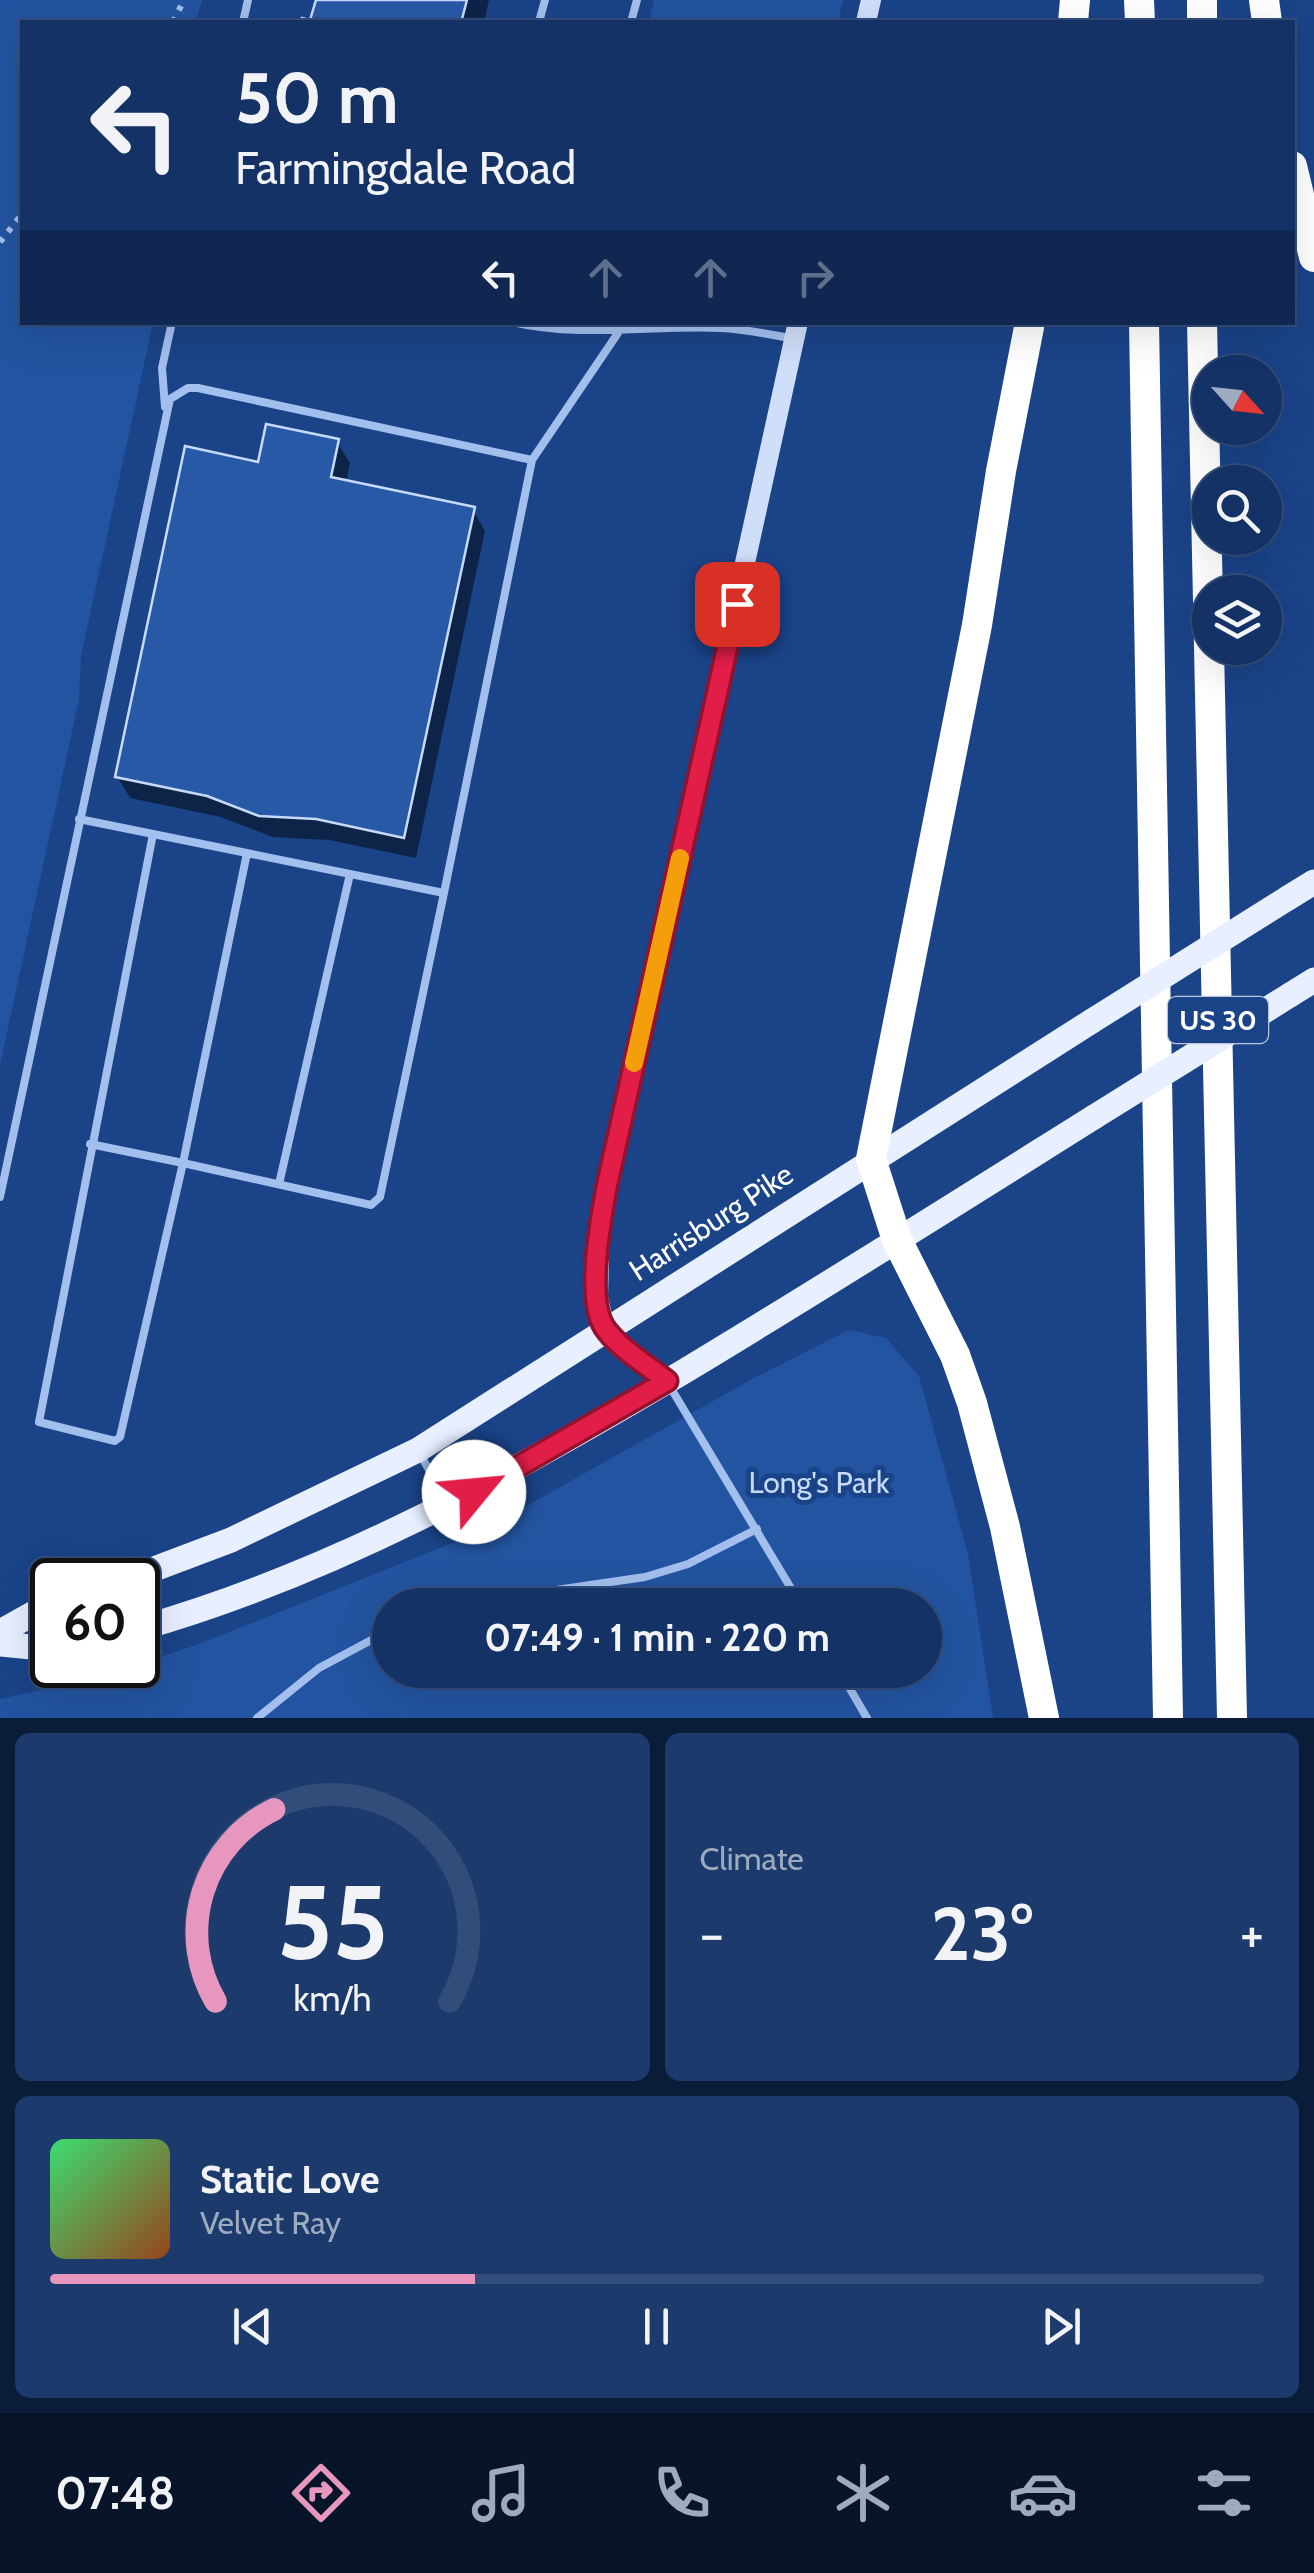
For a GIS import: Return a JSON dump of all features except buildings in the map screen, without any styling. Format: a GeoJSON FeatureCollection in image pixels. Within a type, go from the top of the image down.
{"type":"FeatureCollection","features":[{"type":"Feature","properties":{"kind":"highway"},"geometry":{"type":"LineString","coordinates":[[1295,178],[1314,257]]}},
{"type":"Feature","properties":{"kind":"highway"},"geometry":{"type":"LineString","coordinates":[[1029,325],[1001,470],[978,625],[871,1159],[897,1240],[955,1355],[972,1403],[1004,1527],[1044,1718]]}},
{"type":"Feature","properties":{"kind":"highway","name":"US 30"},"geometry":{"type":"LineString","coordinates":[[1144,325],[1168,1718]]}},
{"type":"Feature","properties":{"kind":"highway","name":"US 30"},"geometry":{"type":"LineString","coordinates":[[1202,325],[1232,1718]]}},
{"type":"Feature","properties":{"kind":"main road","name":"Harrisburg Pike"},"geometry":{"type":"LineString","coordinates":[[160,1567],[231,1540],[418,1450],[871,1159],[1314,882]]}},
{"type":"Feature","properties":{"kind":"main road"},"geometry":{"type":"LineString","coordinates":[[160,1621],[310,1570],[450,1506],[667,1381],[1314,980]]}},
{"type":"Feature","properties":{"kind":"main road"},"geometry":{"type":"LineString","coordinates":[[0,1632],[30,1615]]}},
{"type":"Feature","properties":{"kind":"main road"},"geometry":{"type":"LineString","coordinates":[[0,1644],[30,1647]]}},
{"type":"Feature","properties":{"kind":"street"},"geometry":{"type":"LineString","coordinates":[[667,1381],[605,1330],[598,1297],[597,1257],[607,1185],[796,330]]}},
{"type":"Feature","properties":{"kind":"lane"},"geometry":{"type":"LineString","coordinates":[[0,1197],[166,409],[162,368],[171,325]]}},
{"type":"Feature","properties":{"kind":"lane"},"geometry":{"type":"LineString","coordinates":[[524,325],[545,330],[618,333],[721,328],[796,330]]}},
{"type":"Feature","properties":{"kind":"lane"},"geometry":{"type":"LineString","coordinates":[[90,1144],[371,1204],[380,1197],[532,460],[618,333]]}},
{"type":"Feature","properties":{"kind":"lane"},"geometry":{"type":"LineString","coordinates":[[166,409],[179,392],[198,388],[532,460]]}},
{"type":"Feature","properties":{"kind":"lane"},"geometry":{"type":"LineString","coordinates":[[79,819],[444,893]]}},
{"type":"Feature","properties":{"kind":"lane"},"geometry":{"type":"LineString","coordinates":[[153,834],[39,1422],[115,1441],[120,1437],[182,1162],[247,853]]}},
{"type":"Feature","properties":{"kind":"lane"},"geometry":{"type":"LineString","coordinates":[[279,1184],[350,874]]}},
{"type":"Feature","properties":{"kind":"lane"},"geometry":{"type":"LineString","coordinates":[[667,1381],[791,1588]]}},
{"type":"Feature","properties":{"kind":"lane"},"geometry":{"type":"LineString","coordinates":[[418,1450],[450,1506]]}},
{"type":"Feature","properties":{"kind":"lane"},"geometry":{"type":"LineString","coordinates":[[574,1588],[645,1578],[688,1564],[757,1529]]}},
{"type":"Feature","properties":{"kind":"lane"},"geometry":{"type":"LineString","coordinates":[[257,1718],[319,1668],[372,1640]]}},
{"type":"Feature","properties":{"kind":"lane"},"geometry":{"type":"LineString","coordinates":[[850,1688],[867,1718]]}},
{"type":"Feature","properties":{"kind":"path"},"geometry":{"type":"LineString","coordinates":[[0,242],[20,217]]}},
{"type":"Feature","properties":{"kind":"green space"},"geometry":{"type":"Polygon","coordinates":[[[0,0],[202,0],[197,20],[20,20],[20,325],[153,325],[81,656],[79,699],[0,1065],[0,0]]]}},
{"type":"Feature","properties":{"kind":"green space"},"geometry":{"type":"Polygon","coordinates":[[[654,0],[843,0],[838,20],[649,20],[654,0]]]}},
{"type":"Feature","properties":{"kind":"green space","name":"Long's Park"},"geometry":{"type":"Polygon","coordinates":[[[849,1330],[886,1338],[919,1376],[968,1554],[993,1718],[0,1718],[0,1699],[50,1688],[160,1688],[160,1657],[480,1532],[754,1378],[849,1330]]]}},
{"type":"Feature","properties":{"kind":"slow traffic"},"geometry":{"type":"LineString","coordinates":[[634,1063],[680,858]]}},
{"type":"Feature","properties":{"kind":"route"},"geometry":{"type":"LineString","coordinates":[[474,1492],[667,1381],[605,1330],[598,1297],[600,1222],[737,604]]}}]}
